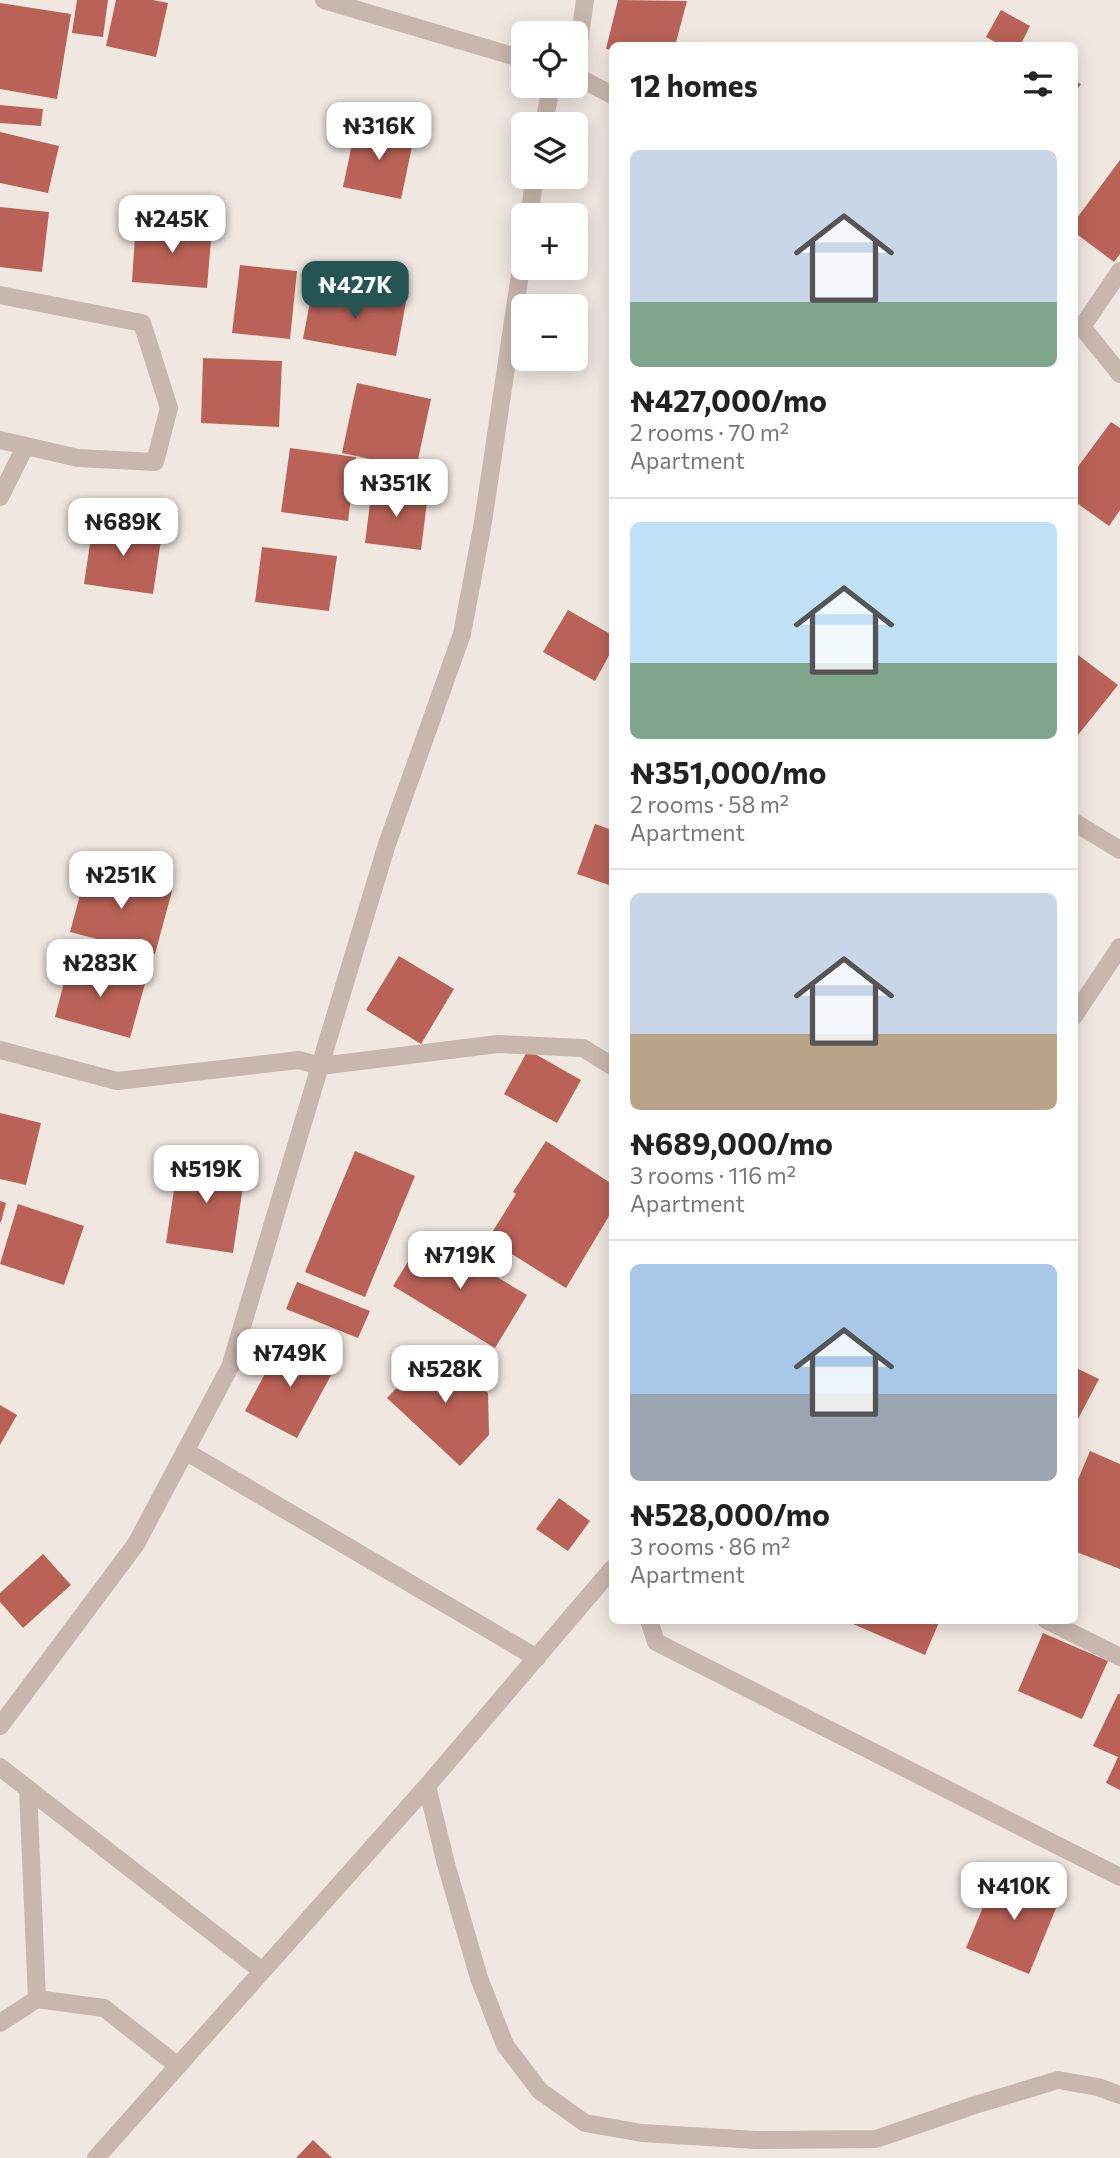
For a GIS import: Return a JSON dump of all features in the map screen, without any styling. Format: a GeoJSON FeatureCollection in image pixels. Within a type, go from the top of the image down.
{"type":"FeatureCollection","features":[{"type":"Feature","properties":{"kind":"street"},"geometry":{"type":"LineString","coordinates":[[324,0],[511,55]]}},
{"type":"Feature","properties":{"kind":"street"},"geometry":{"type":"LineString","coordinates":[[582,21],[585,0]]}},
{"type":"Feature","properties":{"kind":"street"},"geometry":{"type":"LineString","coordinates":[[588,82],[609,93]]}},
{"type":"Feature","properties":{"kind":"street"},"geometry":{"type":"LineString","coordinates":[[1120,271],[1078,325],[1120,374]]}},
{"type":"Feature","properties":{"kind":"street"},"geometry":{"type":"LineString","coordinates":[[0,1726],[136,1544],[230,1367],[387,844],[462,634],[483,522],[519,280]]}},
{"type":"Feature","properties":{"kind":"street"},"geometry":{"type":"LineString","coordinates":[[0,295],[142,323],[169,408],[155,462],[78,458],[0,440]]}},
{"type":"Feature","properties":{"kind":"street"},"geometry":{"type":"LineString","coordinates":[[0,497],[25,447]]}},
{"type":"Feature","properties":{"kind":"street"},"geometry":{"type":"LineString","coordinates":[[1078,824],[1120,850]]}},
{"type":"Feature","properties":{"kind":"street"},"geometry":{"type":"LineString","coordinates":[[1078,1010],[1120,947]]}},
{"type":"Feature","properties":{"kind":"street"},"geometry":{"type":"LineString","coordinates":[[0,1050],[117,1081],[299,1060],[320,1066],[498,1044],[583,1048],[609,1064]]}},
{"type":"Feature","properties":{"kind":"street"},"geometry":{"type":"LineString","coordinates":[[186,1451],[537,1658]]}},
{"type":"Feature","properties":{"kind":"street"},"geometry":{"type":"LineString","coordinates":[[96,2158],[427,1786],[609,1573]]}},
{"type":"Feature","properties":{"kind":"street"},"geometry":{"type":"LineString","coordinates":[[650,1624],[656,1642],[1120,1877]]}},
{"type":"Feature","properties":{"kind":"street"},"geometry":{"type":"LineString","coordinates":[[1054,1624],[1120,1657]]}},
{"type":"Feature","properties":{"kind":"street"},"geometry":{"type":"LineString","coordinates":[[0,1767],[262,1971]]}},
{"type":"Feature","properties":{"kind":"street"},"geometry":{"type":"LineString","coordinates":[[427,1786],[475,1965],[505,2045],[540,2091],[585,2123],[642,2133],[756,2140],[876,2139],[1058,2080],[1098,2087],[1120,2095]]}},
{"type":"Feature","properties":{"kind":"street"},"geometry":{"type":"LineString","coordinates":[[28,1789],[37,1999]]}},
{"type":"Feature","properties":{"kind":"street"},"geometry":{"type":"LineString","coordinates":[[0,2023],[37,1999],[104,2008],[178,2066]]}},
{"type":"Feature","properties":{"kind":"building"},"geometry":{"type":"Polygon","coordinates":[[[77,0],[108,0],[103,37],[72,33],[77,0]]]}},
{"type":"Feature","properties":{"kind":"building"},"geometry":{"type":"Polygon","coordinates":[[[116,0],[153,0],[168,3],[156,57],[106,46],[116,0]]]}},
{"type":"Feature","properties":{"kind":"building"},"geometry":{"type":"Polygon","coordinates":[[[618,0],[687,1],[676,42],[609,42],[609,50],[606,49],[618,0]]]}},
{"type":"Feature","properties":{"kind":"building"},"geometry":{"type":"Polygon","coordinates":[[[0,3],[71,14],[57,99],[0,89],[0,3]]]}},
{"type":"Feature","properties":{"kind":"building"},"geometry":{"type":"Polygon","coordinates":[[[1001,10],[1030,26],[1022,42],[995,42],[986,37],[1001,10]]]}},
{"type":"Feature","properties":{"kind":"building"},"geometry":{"type":"Polygon","coordinates":[[[0,105],[43,109],[41,126],[0,123],[0,105]]]}},
{"type":"Feature","properties":{"kind":"building"},"geometry":{"type":"Polygon","coordinates":[[[356,125],[414,137],[401,199],[343,187],[356,125]]]}},
{"type":"Feature","properties":{"kind":"building"},"geometry":{"type":"Polygon","coordinates":[[[0,132],[59,146],[48,193],[0,183],[0,132]]]}},
{"type":"Feature","properties":{"kind":"building"},"geometry":{"type":"Polygon","coordinates":[[[1120,160],[1120,254],[1114,262],[1078,235],[1078,217],[1120,160]]]}},
{"type":"Feature","properties":{"kind":"building"},"geometry":{"type":"Polygon","coordinates":[[[0,207],[49,212],[42,272],[0,267],[0,207]]]}},
{"type":"Feature","properties":{"kind":"building"},"geometry":{"type":"Polygon","coordinates":[[[136,221],[212,228],[207,288],[132,282],[136,221]]]}},
{"type":"Feature","properties":{"kind":"building"},"geometry":{"type":"Polygon","coordinates":[[[240,265],[297,271],[290,339],[232,333],[240,265]]]}},
{"type":"Feature","properties":{"kind":"building"},"geometry":{"type":"Polygon","coordinates":[[[313,286],[406,302],[396,356],[303,339],[313,286]]]}},
{"type":"Feature","properties":{"kind":"building"},"geometry":{"type":"Polygon","coordinates":[[[203,358],[282,361],[279,427],[201,423],[203,358]]]}},
{"type":"Feature","properties":{"kind":"building"},"geometry":{"type":"Polygon","coordinates":[[[357,383],[431,399],[416,469],[342,453],[357,383]]]}},
{"type":"Feature","properties":{"kind":"building"},"geometry":{"type":"Polygon","coordinates":[[[1111,422],[1120,428],[1120,510],[1109,526],[1078,504],[1078,467],[1111,422]]]}},
{"type":"Feature","properties":{"kind":"building"},"geometry":{"type":"Polygon","coordinates":[[[290,448],[356,457],[348,521],[281,512],[290,448]]]}},
{"type":"Feature","properties":{"kind":"building"},"geometry":{"type":"Polygon","coordinates":[[[372,487],[428,494],[421,550],[365,543],[372,487]]]}},
{"type":"Feature","properties":{"kind":"building"},"geometry":{"type":"Polygon","coordinates":[[[93,523],[162,533],[153,594],[84,584],[93,523]]]}},
{"type":"Feature","properties":{"kind":"building"},"geometry":{"type":"Polygon","coordinates":[[[262,547],[337,556],[329,611],[255,602],[262,547]]]}},
{"type":"Feature","properties":{"kind":"building"},"geometry":{"type":"Polygon","coordinates":[[[568,610],[609,633],[609,655],[595,681],[543,652],[568,610]]]}},
{"type":"Feature","properties":{"kind":"building"},"geometry":{"type":"Polygon","coordinates":[[[1078,655],[1118,685],[1078,735],[1078,655]]]}},
{"type":"Feature","properties":{"kind":"building"},"geometry":{"type":"Polygon","coordinates":[[[595,824],[609,829],[609,885],[577,874],[595,824]]]}},
{"type":"Feature","properties":{"kind":"building"},"geometry":{"type":"Polygon","coordinates":[[[87,869],[172,891],[155,954],[70,932],[87,869]]]}},
{"type":"Feature","properties":{"kind":"building"},"geometry":{"type":"Polygon","coordinates":[[[399,956],[454,989],[421,1044],[366,1010],[399,956]]]}},
{"type":"Feature","properties":{"kind":"building"},"geometry":{"type":"Polygon","coordinates":[[[70,960],[146,980],[130,1038],[55,1017],[70,960]]]}},
{"type":"Feature","properties":{"kind":"building"},"geometry":{"type":"Polygon","coordinates":[[[528,1050],[581,1080],[557,1123],[504,1094],[528,1050]]]}},
{"type":"Feature","properties":{"kind":"building"},"geometry":{"type":"Polygon","coordinates":[[[0,1113],[41,1123],[26,1185],[0,1179],[0,1113]]]}},
{"type":"Feature","properties":{"kind":"building"},"geometry":{"type":"Polygon","coordinates":[[[546,1141],[609,1182],[609,1216],[566,1288],[488,1239],[516,1194],[513,1192],[546,1141]]]}},
{"type":"Feature","properties":{"kind":"building"},"geometry":{"type":"Polygon","coordinates":[[[355,1151],[415,1176],[365,1297],[305,1272],[355,1151]]]}},
{"type":"Feature","properties":{"kind":"building"},"geometry":{"type":"Polygon","coordinates":[[[179,1157],[246,1166],[233,1253],[166,1243],[179,1157]]]}},
{"type":"Feature","properties":{"kind":"building"},"geometry":{"type":"Polygon","coordinates":[[[0,1201],[6,1203],[1,1222],[0,1222],[0,1201]]]}},
{"type":"Feature","properties":{"kind":"building"},"geometry":{"type":"Polygon","coordinates":[[[18,1204],[84,1226],[64,1285],[0,1264],[18,1204]]]}},
{"type":"Feature","properties":{"kind":"building"},"geometry":{"type":"Polygon","coordinates":[[[425,1234],[527,1295],[495,1348],[393,1286],[425,1234]]]}},
{"type":"Feature","properties":{"kind":"building"},"geometry":{"type":"Polygon","coordinates":[[[297,1282],[370,1311],[358,1338],[286,1309],[297,1282]]]}},
{"type":"Feature","properties":{"kind":"building"},"geometry":{"type":"Polygon","coordinates":[[[283,1340],[335,1368],[297,1438],[245,1411],[283,1340]]]}},
{"type":"Feature","properties":{"kind":"building"},"geometry":{"type":"Polygon","coordinates":[[[437,1345],[488,1393],[489,1435],[460,1466],[387,1398],[437,1345]]]}},
{"type":"Feature","properties":{"kind":"building"},"geometry":{"type":"Polygon","coordinates":[[[1078,1369],[1099,1379],[1078,1419],[1078,1369]]]}},
{"type":"Feature","properties":{"kind":"building"},"geometry":{"type":"Polygon","coordinates":[[[0,1405],[17,1415],[0,1445],[0,1405]]]}},
{"type":"Feature","properties":{"kind":"building"},"geometry":{"type":"Polygon","coordinates":[[[1090,1451],[1120,1464],[1120,1569],[1078,1553],[1078,1480],[1090,1451]]]}},
{"type":"Feature","properties":{"kind":"building"},"geometry":{"type":"Polygon","coordinates":[[[559,1498],[590,1521],[568,1551],[536,1529],[559,1498]]]}},
{"type":"Feature","properties":{"kind":"building"},"geometry":{"type":"Polygon","coordinates":[[[43,1554],[71,1585],[23,1628],[0,1602],[0,1593],[43,1554]]]}},
{"type":"Feature","properties":{"kind":"building"},"geometry":{"type":"Polygon","coordinates":[[[853,1624],[938,1624],[925,1655],[853,1624]]]}},
{"type":"Feature","properties":{"kind":"building"},"geometry":{"type":"Polygon","coordinates":[[[1043,1633],[1108,1661],[1082,1719],[1018,1691],[1043,1633]]]}},
{"type":"Feature","properties":{"kind":"building"},"geometry":{"type":"Polygon","coordinates":[[[1118,1694],[1120,1790],[1106,1783],[1118,1757],[1093,1746],[1118,1694]]]}},
{"type":"Feature","properties":{"kind":"building"},"geometry":{"type":"Polygon","coordinates":[[[998,1871],[1061,1896],[1029,1974],[966,1948],[998,1871]]]}},
{"type":"Feature","properties":{"kind":"building"},"geometry":{"type":"Polygon","coordinates":[[[313,2140],[332,2158],[296,2158],[313,2140]]]}}]}
